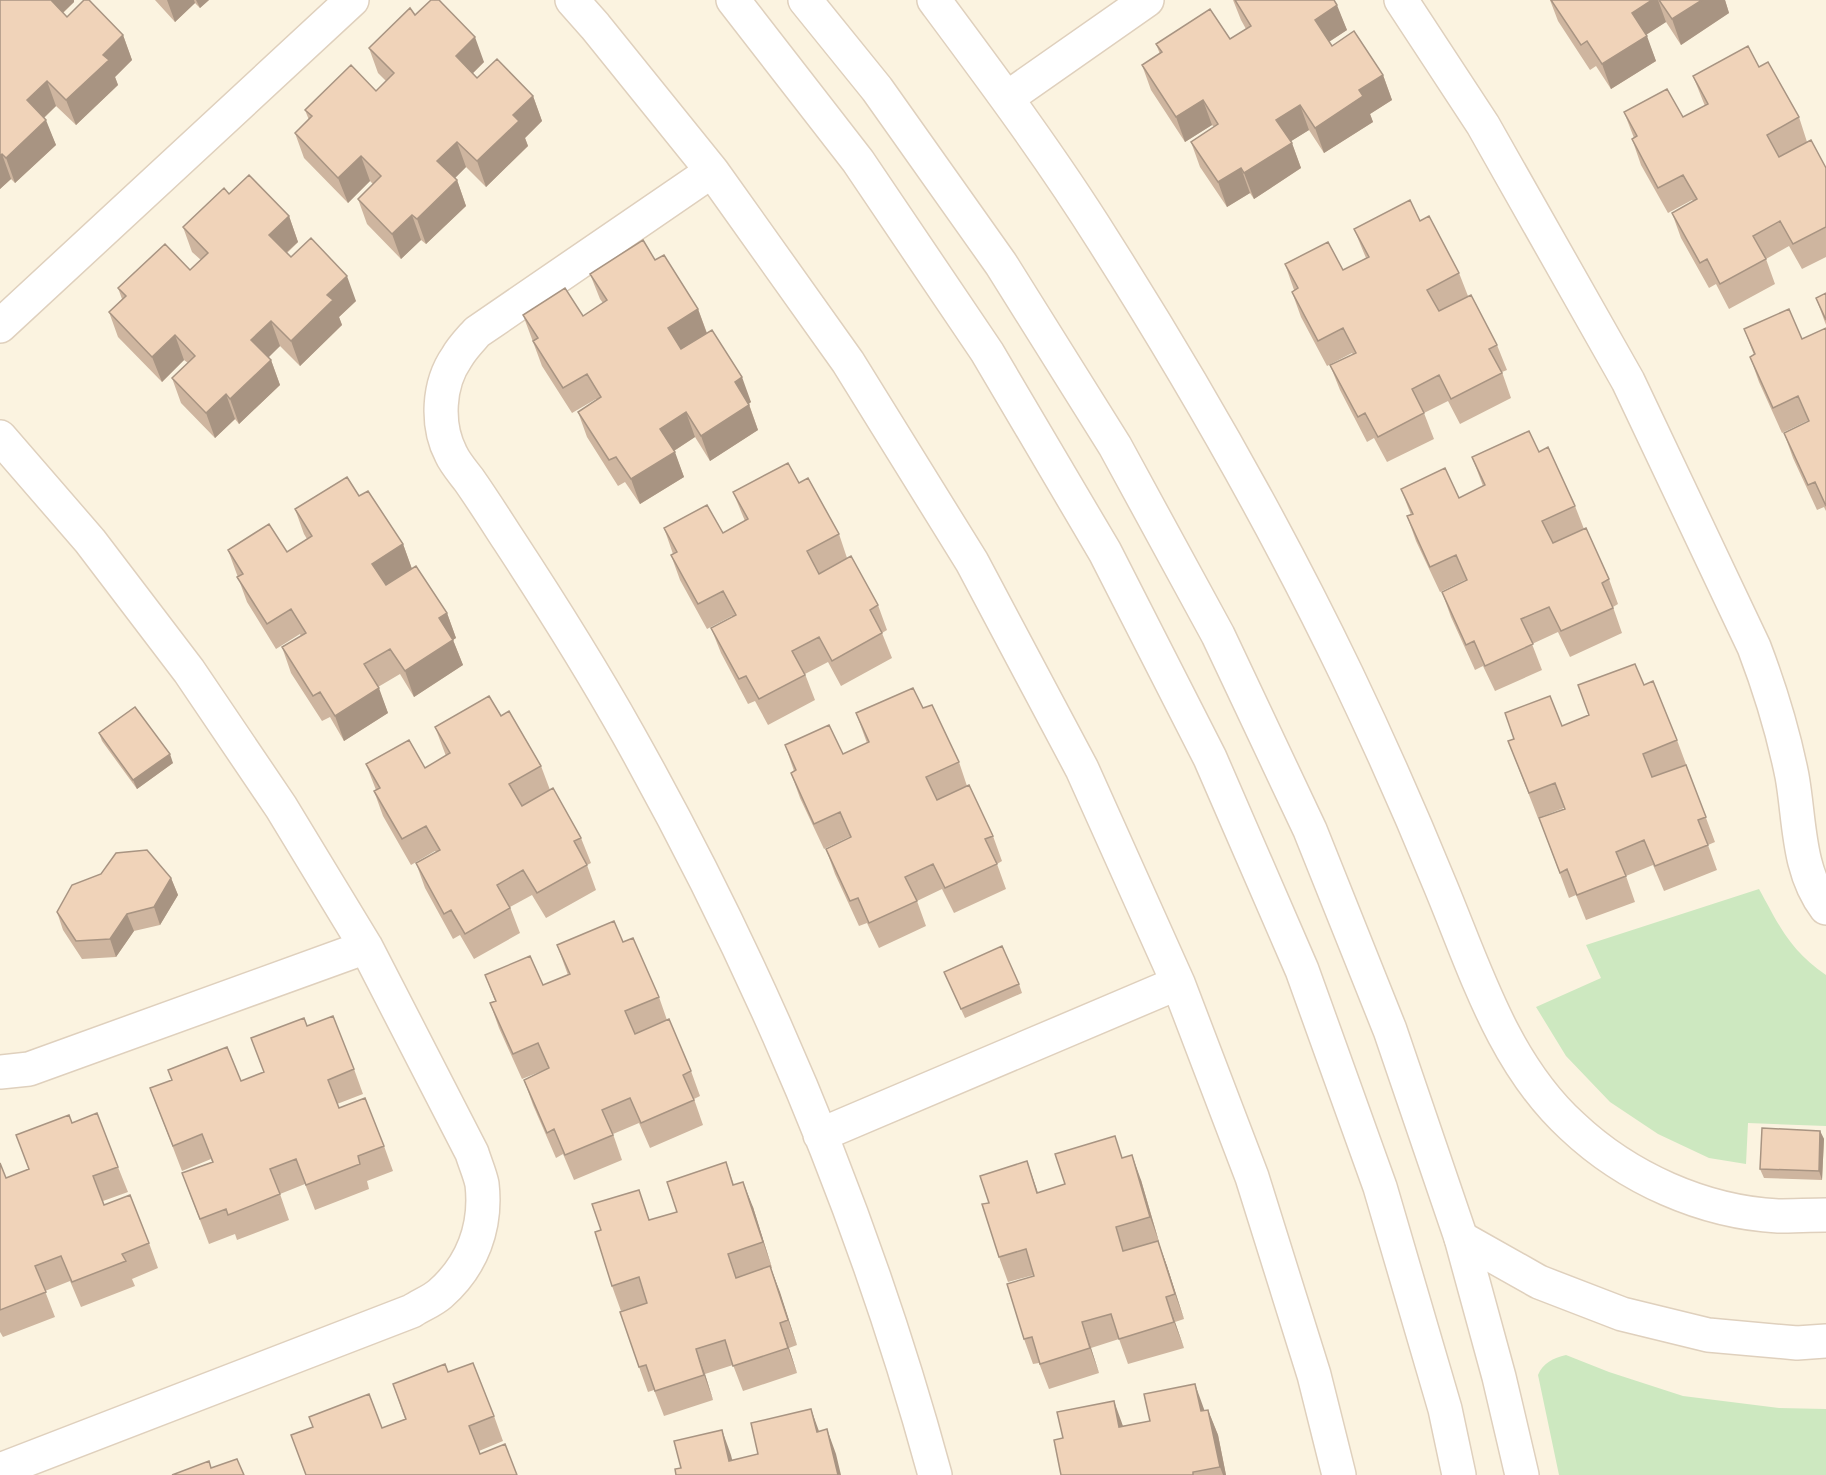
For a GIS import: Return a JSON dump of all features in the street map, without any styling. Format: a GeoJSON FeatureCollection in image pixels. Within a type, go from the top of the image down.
{"type":"FeatureCollection","features":[{"type":"Feature","properties":{"kind":"street"},"geometry":{"type":"LineString","coordinates":[[0,326],[352,0]]}},
{"type":"Feature","properties":{"kind":"street"},"geometry":{"type":"LineString","coordinates":[[572,0],[712,171],[848,362],[972,562],[1082,769],[1178,983],[1252,1177],[1314,1375],[1339,1475]]}},
{"type":"Feature","properties":{"kind":"street"},"geometry":{"type":"LineString","coordinates":[[733,0],[858,161],[987,352],[1105,552],[1210,758],[1302,969],[1380,1187],[1445,1409],[1459,1475]]}},
{"type":"Feature","properties":{"kind":"street"},"geometry":{"type":"LineString","coordinates":[[805,0],[876,89],[1001,264],[1115,446],[1218,635],[1319,853],[1390,1030],[1461,1238],[1522,1475]]}},
{"type":"Feature","properties":{"kind":"street"},"geometry":{"type":"LineString","coordinates":[[934,0],[1007,98],[1120,267],[1189,379],[1271,526],[1347,674],[1416,827],[1503,1034],[1533,1083],[1571,1126],[1615,1161],[1666,1189],[1720,1207],[1777,1216],[1826,1215]]}},
{"type":"Feature","properties":{"kind":"street"},"geometry":{"type":"LineString","coordinates":[[1007,98],[1147,0]]}},
{"type":"Feature","properties":{"kind":"street"},"geometry":{"type":"LineString","coordinates":[[1401,0],[1483,125],[1628,381],[1749,637],[1770,690],[1783,733],[1792,777],[1804,862],[1820,901],[1826,908]]}},
{"type":"Feature","properties":{"kind":"street"},"geometry":{"type":"LineString","coordinates":[[712,171],[477,332],[456,358],[447,378],[443,388],[441,422],[451,454],[552,606],[628,734],[698,865],[762,998],[820,1135],[877,1289],[921,1423],[935,1475]]}},
{"type":"Feature","properties":{"kind":"street"},"geometry":{"type":"LineString","coordinates":[[0,437],[90,541],[189,672],[282,807],[366,948],[472,1153],[482,1183],[483,1214],[476,1245],[461,1272],[438,1295],[412,1311],[0,1470]]}},
{"type":"Feature","properties":{"kind":"street"},"geometry":{"type":"LineString","coordinates":[[0,1072],[29,1069],[366,948]]}},
{"type":"Feature","properties":{"kind":"street"},"geometry":{"type":"LineString","coordinates":[[820,1135],[1178,983]]}},
{"type":"Feature","properties":{"kind":"street"},"geometry":{"type":"LineString","coordinates":[[1461,1238],[1539,1282],[1622,1314],[1708,1335],[1797,1343],[1826,1341]]}},
{"type":"Feature","properties":{"kind":"green space"},"geometry":{"type":"Polygon","coordinates":[[[1759,889],[1794,946],[1826,975],[1826,1126],[1748,1123],[1746,1164],[1709,1158],[1658,1134],[1610,1102],[1566,1056],[1536,1007],[1601,978],[1586,945],[1759,889]]]}},
{"type":"Feature","properties":{"kind":"green space"},"geometry":{"type":"Polygon","coordinates":[[[1566,1355],[1609,1372],[1683,1396],[1779,1408],[1826,1409],[1826,1475],[1559,1475],[1538,1375],[1549,1362],[1566,1355]]]}},
{"type":"Feature","properties":{"kind":"building"},"geometry":{"type":"Polygon","coordinates":[[[0,0],[51,0],[67,17],[84,0],[89,0],[123,35],[103,55],[109,60],[66,100],[47,81],[27,100],[46,120],[6,158],[2,154],[0,156],[0,0]]]}},
{"type":"Feature","properties":{"kind":"building"},"geometry":{"type":"Polygon","coordinates":[[[431,0],[439,0],[475,37],[456,56],[477,78],[497,59],[533,96],[513,115],[519,121],[477,161],[457,142],[437,161],[457,180],[417,219],[412,215],[392,234],[358,199],[381,176],[361,156],[338,178],[295,133],[312,116],[305,110],[351,65],[376,91],[394,73],[369,48],[410,8],[415,15],[431,0]]]}},
{"type":"Feature","properties":{"kind":"building"},"geometry":{"type":"Polygon","coordinates":[[[1235,0],[1334,0],[1337,5],[1315,20],[1332,46],[1354,31],[1383,75],[1359,90],[1363,96],[1315,128],[1300,105],[1276,120],[1292,143],[1244,173],[1241,168],[1218,182],[1191,142],[1218,124],[1203,100],[1176,117],[1142,65],[1162,52],[1156,44],[1210,9],[1230,39],[1251,26],[1235,0]]]}},
{"type":"Feature","properties":{"kind":"building"},"geometry":{"type":"Polygon","coordinates":[[[1551,0],[1652,0],[1632,13],[1647,36],[1602,64],[1587,41],[1581,45],[1551,0]]]}},
{"type":"Feature","properties":{"kind":"building"},"geometry":{"type":"Polygon","coordinates":[[[1659,0],[1702,0],[1672,19],[1659,0]]]}},
{"type":"Feature","properties":{"kind":"building"},"geometry":{"type":"Polygon","coordinates":[[[1748,46],[1759,67],[1768,62],[1799,117],[1767,135],[1779,157],[1811,140],[1826,168],[1826,227],[1793,244],[1780,221],[1753,236],[1766,259],[1720,284],[1707,259],[1700,263],[1672,213],[1697,199],[1683,175],[1658,188],[1632,139],[1637,136],[1624,112],[1667,89],[1683,117],[1708,104],[1693,76],[1748,46]]]}},
{"type":"Feature","properties":{"kind":"building"},"geometry":{"type":"Polygon","coordinates":[[[249,175],[289,216],[269,235],[291,257],[311,238],[347,276],[327,295],[333,300],[291,341],[271,321],[251,340],[271,360],[230,399],[226,394],[206,413],[172,378],[195,356],[175,335],[152,357],[109,312],[126,296],[118,288],[165,244],[190,270],[208,253],[183,227],[224,188],[229,194],[249,175]]]}},
{"type":"Feature","properties":{"kind":"building"},"geometry":{"type":"Polygon","coordinates":[[[1410,200],[1420,221],[1429,216],[1459,273],[1427,290],[1439,311],[1471,295],[1497,345],[1489,349],[1502,373],[1451,399],[1439,375],[1412,389],[1424,413],[1378,437],[1365,413],[1358,417],[1330,365],[1356,353],[1343,328],[1318,341],[1292,292],[1298,288],[1285,264],[1328,242],[1343,270],[1369,257],[1354,229],[1410,200]]]}},
{"type":"Feature","properties":{"kind":"building"},"geometry":{"type":"Polygon","coordinates":[[[643,240],[655,260],[664,255],[698,309],[668,328],[681,349],[712,330],[742,377],[735,382],[749,405],[701,436],[686,412],[660,429],[675,452],[631,479],[616,457],[609,460],[578,412],[601,397],[587,374],[563,388],[533,341],[538,338],[523,315],[565,288],[583,316],[607,300],[590,274],[643,240]]]}},
{"type":"Feature","properties":{"kind":"building"},"geometry":{"type":"Polygon","coordinates":[[[1826,293],[1826,320],[1816,298],[1826,293]]]}},
{"type":"Feature","properties":{"kind":"building"},"geometry":{"type":"Polygon","coordinates":[[[1789,309],[1802,339],[1826,328],[1826,506],[1815,482],[1808,485],[1784,433],[1809,421],[1798,396],[1773,408],[1750,357],[1755,354],[1744,329],[1789,309]]]}},
{"type":"Feature","properties":{"kind":"building"},"geometry":{"type":"Polygon","coordinates":[[[1529,431],[1539,452],[1548,447],[1575,506],[1542,521],[1553,543],[1586,528],[1609,579],[1602,583],[1613,608],[1561,631],[1549,607],[1521,619],[1533,644],[1485,666],[1474,641],[1466,645],[1442,592],[1467,580],[1456,555],[1430,567],[1407,516],[1413,514],[1401,489],[1445,468],[1459,498],[1485,485],[1472,457],[1529,431]]]}},
{"type":"Feature","properties":{"kind":"building"},"geometry":{"type":"Polygon","coordinates":[[[788,463],[799,483],[808,478],[839,534],[807,551],[819,574],[851,556],[878,605],[870,610],[882,633],[832,661],[819,637],[792,651],[805,675],[759,699],[746,676],[739,679],[711,628],[736,615],[723,591],[698,604],[671,555],[677,552],[664,528],[707,505],[723,533],[748,519],[733,492],[788,463]]]}},
{"type":"Feature","properties":{"kind":"building"},"geometry":{"type":"Polygon","coordinates":[[[347,477],[359,496],[368,491],[403,544],[372,564],[386,585],[416,566],[447,613],[439,618],[453,640],[405,671],[390,649],[364,664],[379,688],[335,716],[320,692],[313,696],[282,647],[306,633],[291,609],[267,624],[237,577],[243,574],[228,550],[269,524],[287,552],[312,536],[295,509],[347,477]]]}},
{"type":"Feature","properties":{"kind":"building"},"geometry":{"type":"Polygon","coordinates":[[[1635,664],[1644,685],[1653,681],[1677,740],[1643,754],[1652,777],[1686,765],[1706,817],[1698,820],[1708,845],[1655,866],[1644,840],[1616,852],[1626,876],[1577,895],[1567,869],[1560,873],[1539,818],[1565,809],[1555,783],[1529,793],[1508,741],[1514,739],[1505,713],[1550,696],[1562,726],[1589,715],[1578,685],[1635,664]]]}},
{"type":"Feature","properties":{"kind":"building"},"geometry":{"type":"Polygon","coordinates":[[[913,688],[923,708],[932,705],[959,762],[926,777],[937,800],[969,785],[993,836],[985,839],[997,864],[945,888],[933,864],[905,877],[917,901],[869,923],[858,898],[850,901],[826,849],[851,837],[840,812],[814,824],[791,773],[796,770],[785,745],[829,725],[843,754],[869,742],[856,713],[913,688]]]}},
{"type":"Feature","properties":{"kind":"building"},"geometry":{"type":"Polygon","coordinates":[[[489,696],[501,716],[509,711],[541,766],[509,784],[522,806],[553,788],[581,838],[574,841],[587,865],[537,893],[523,870],[497,885],[510,908],[465,934],[451,910],[444,914],[416,863],[440,850],[426,826],[402,839],[374,791],[380,788],[366,764],[409,740],[425,768],[450,753],[435,727],[489,696]]]}},
{"type":"Feature","properties":{"kind":"building"},"geometry":{"type":"Polygon","coordinates":[[[135,707],[170,754],[133,780],[99,733],[135,707]]]}},
{"type":"Feature","properties":{"kind":"building"},"geometry":{"type":"Polygon","coordinates":[[[147,850],[171,878],[154,907],[127,914],[110,939],[76,941],[57,912],[72,885],[101,874],[116,853],[147,850]]]}},
{"type":"Feature","properties":{"kind":"building"},"geometry":{"type":"Polygon","coordinates":[[[614,921],[623,942],[633,938],[659,997],[625,1011],[635,1034],[669,1019],[691,1071],[683,1075],[694,1100],[641,1123],[630,1098],[602,1110],[613,1135],[565,1155],[554,1129],[547,1133],[524,1080],[549,1068],[538,1043],[513,1054],[490,1003],[496,1001],[485,975],[530,956],[543,985],[570,974],[557,945],[614,921]]]}},
{"type":"Feature","properties":{"kind":"building"},"geometry":{"type":"Polygon","coordinates":[[[1002,946],[1019,984],[961,1009],[944,972],[1002,946]]]}},
{"type":"Feature","properties":{"kind":"building"},"geometry":{"type":"Polygon","coordinates":[[[333,1016],[354,1069],[328,1080],[339,1108],[365,1098],[384,1146],[358,1156],[360,1164],[306,1185],[296,1159],[270,1169],[280,1194],[228,1215],[226,1209],[200,1219],[182,1173],[213,1162],[202,1134],[173,1146],[150,1088],[172,1080],[168,1070],[227,1047],[241,1081],[264,1072],[251,1038],[304,1018],[307,1026],[333,1016]]]}},
{"type":"Feature","properties":{"kind":"building"},"geometry":{"type":"Polygon","coordinates":[[[97,1113],[118,1167],[93,1176],[104,1205],[130,1195],[149,1243],[122,1254],[126,1261],[72,1282],[61,1256],[35,1266],[46,1292],[0,1310],[0,1163],[6,1178],[29,1169],[16,1135],[69,1115],[72,1123],[97,1113]]]}},
{"type":"Feature","properties":{"kind":"building"},"geometry":{"type":"Polygon","coordinates":[[[1762,1128],[1820,1131],[1819,1171],[1760,1169],[1762,1128]]]}},
{"type":"Feature","properties":{"kind":"building"},"geometry":{"type":"Polygon","coordinates":[[[1115,1136],[1122,1158],[1132,1155],[1150,1217],[1116,1227],[1123,1251],[1158,1241],[1175,1294],[1166,1297],[1174,1322],[1119,1339],[1111,1314],[1082,1322],[1090,1348],[1040,1364],[1032,1337],[1024,1339],[1007,1284],[1034,1276],[1026,1249],[999,1257],[982,1204],[989,1203],[980,1176],[1027,1161],[1037,1193],[1065,1184],[1055,1154],[1115,1136]]]}},
{"type":"Feature","properties":{"kind":"building"},"geometry":{"type":"Polygon","coordinates":[[[726,1162],[733,1185],[743,1182],[763,1242],[728,1254],[736,1278],[770,1266],[788,1320],[780,1323],[788,1348],[733,1366],[725,1340],[696,1349],[704,1375],[655,1391],[646,1365],[639,1367],[620,1312],[647,1303],[639,1277],[612,1286],[595,1232],[601,1230],[592,1204],[639,1190],[649,1220],[677,1212],[667,1182],[726,1162]]]}},
{"type":"Feature","properties":{"kind":"building"},"geometry":{"type":"Polygon","coordinates":[[[473,1363],[494,1416],[469,1426],[480,1454],[505,1444],[517,1475],[306,1475],[291,1435],[313,1427],[309,1417],[369,1394],[382,1428],[406,1419],[393,1384],[445,1364],[448,1372],[473,1363]]]}},
{"type":"Feature","properties":{"kind":"building"},"geometry":{"type":"Polygon","coordinates":[[[1195,1384],[1201,1411],[1208,1410],[1220,1467],[1193,1472],[1193,1475],[1061,1475],[1054,1440],[1063,1438],[1057,1412],[1114,1401],[1119,1427],[1150,1421],[1144,1394],[1195,1384]]]}},
{"type":"Feature","properties":{"kind":"building"},"geometry":{"type":"Polygon","coordinates":[[[811,1409],[817,1432],[827,1429],[838,1475],[676,1475],[675,1469],[681,1468],[674,1441],[722,1430],[729,1461],[758,1454],[751,1423],[811,1409]]]}},
{"type":"Feature","properties":{"kind":"building"},"geometry":{"type":"Polygon","coordinates":[[[237,1459],[244,1475],[172,1475],[209,1461],[211,1468],[237,1459]]]}}]}
